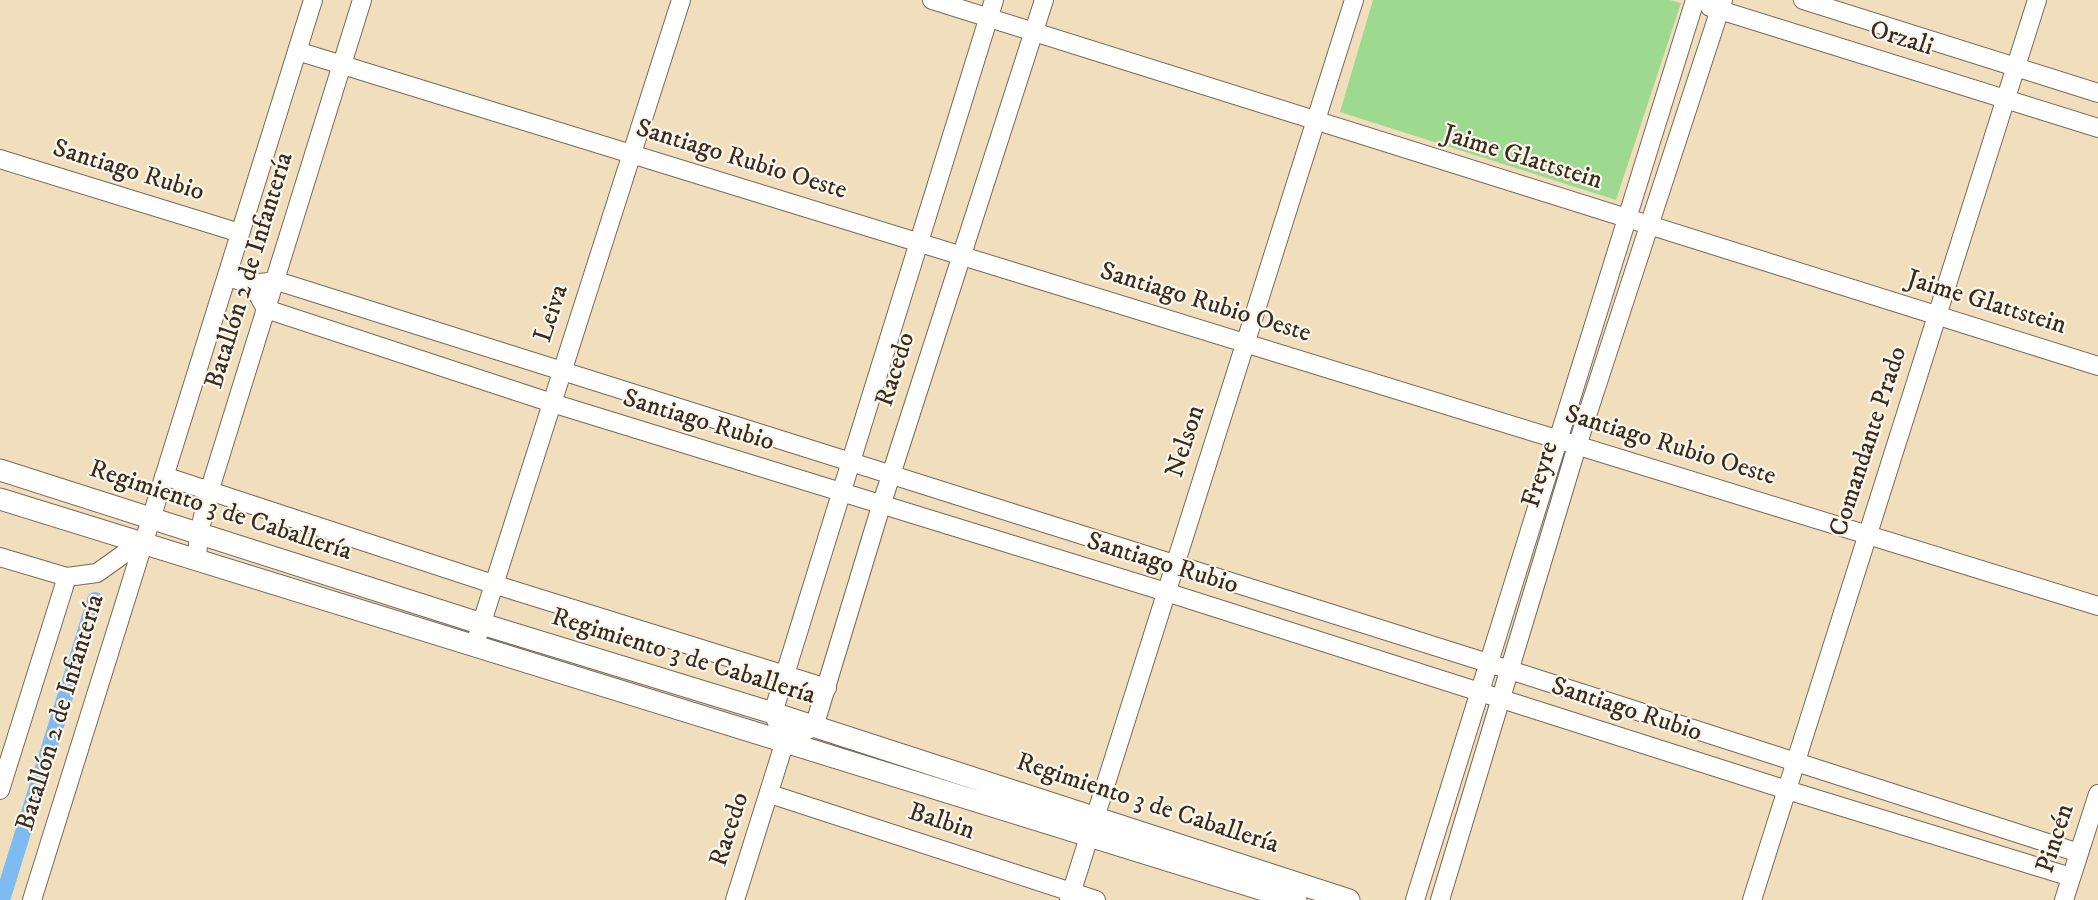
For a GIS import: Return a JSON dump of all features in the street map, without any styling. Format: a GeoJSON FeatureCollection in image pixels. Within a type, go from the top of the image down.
{"type":"FeatureCollection","features":[{"type":"Feature","properties":{"kind":"street","name":"Batallón 2 de Infantería"},"geometry":{"type":"LineString","coordinates":[[32,900],[142,541],[313,0]]}},
{"type":"Feature","properties":{"kind":"street","name":"Batallón 2 de Infantería"},"geometry":{"type":"LineString","coordinates":[[197,558],[199,533],[209,492],[266,309],[277,281],[362,0]]}},
{"type":"Feature","properties":{"kind":"street","name":"Leiva"},"geometry":{"type":"LineString","coordinates":[[475,644],[681,0]]}},
{"type":"Feature","properties":{"kind":"street","name":"Jaime Glattstein"},"geometry":{"type":"LineString","coordinates":[[932,0],[1034,34],[2098,366]]}},
{"type":"Feature","properties":{"kind":"street","name":"Racedo"},"geometry":{"type":"LineString","coordinates":[[773,713],[994,0]]}},
{"type":"Feature","properties":{"kind":"street","name":"Racedo"},"geometry":{"type":"LineString","coordinates":[[814,727],[890,476],[1044,0]]}},
{"type":"Feature","properties":{"kind":"street","name":"Nelson"},"geometry":{"type":"LineString","coordinates":[[1070,896],[1354,0]]}},
{"type":"Feature","properties":{"kind":"street","name":"Orzali"},"geometry":{"type":"LineString","coordinates":[[1803,0],[2098,93]]}},
{"type":"Feature","properties":{"kind":"street","name":"Comandante Prado"},"geometry":{"type":"LineString","coordinates":[[1752,900],[2037,0]]}},
{"type":"Feature","properties":{"kind":"street","name":"Orzali"},"geometry":{"type":"LineString","coordinates":[[1692,1],[1721,5],[2098,128]]}},
{"type":"Feature","properties":{"kind":"street","name":"Freyre"},"geometry":{"type":"LineString","coordinates":[[1414,900],[1692,1]]}},
{"type":"Feature","properties":{"kind":"street","name":"Freyre"},"geometry":{"type":"LineString","coordinates":[[1440,900],[1577,446],[1721,5]]}},
{"type":"Feature","properties":{"kind":"street","name":"Santiago Rubio Oeste"},"geometry":{"type":"LineString","coordinates":[[297,51],[2098,606]]}},
{"type":"Feature","properties":{"kind":"street","name":"Santiago Rubio"},"geometry":{"type":"LineString","coordinates":[[0,159],[240,233]]}},
{"type":"Feature","properties":{"kind":"street","name":"Santiago Rubio"},"geometry":{"type":"LineString","coordinates":[[227,277],[252,284],[277,281],[1508,669],[2079,853]]}},
{"type":"Feature","properties":{"kind":"street"},"geometry":{"type":"LineString","coordinates":[[252,284],[266,309]]}},
{"type":"Feature","properties":{"kind":"street","name":"Santiago Rubio"},"geometry":{"type":"LineString","coordinates":[[266,309],[840,494],[1166,592],[1480,690],[1787,790],[2071,877]]}},
{"type":"Feature","properties":{"kind":"street","name":"Regimiento 3 de Caballería"},"geometry":{"type":"LineString","coordinates":[[0,470],[482,624],[773,713],[1296,900]]}},
{"type":"Feature","properties":{"kind":"street"},"geometry":{"type":"LineString","coordinates":[[164,476],[493,584],[827,688]]}},
{"type":"Feature","properties":{"kind":"street","name":"Regimiento 3 de Caballería"},"geometry":{"type":"LineString","coordinates":[[0,499],[785,741],[1349,900]]}},
{"type":"Feature","properties":{"kind":"street","name":"Batallón 2 de Infantería"},"geometry":{"type":"LineString","coordinates":[[0,790],[67,577],[97,573],[142,541]]}},
{"type":"Feature","properties":{"kind":"street"},"geometry":{"type":"LineString","coordinates":[[0,556],[67,577]]}},
{"type":"Feature","properties":{"kind":"street"},"geometry":{"type":"LineString","coordinates":[[773,713],[785,741],[814,727]]}},
{"type":"Feature","properties":{"kind":"street","name":"Racedo"},"geometry":{"type":"LineString","coordinates":[[735,900],[785,741]]}},
{"type":"Feature","properties":{"kind":"street","name":"Balbin"},"geometry":{"type":"LineString","coordinates":[[770,794],[1070,896],[1096,900]]}},
{"type":"Feature","properties":{"kind":"street","name":"Pincén"},"geometry":{"type":"LineString","coordinates":[[2064,900],[2098,794]]}},
{"type":"Feature","properties":{"kind":"green space"},"geometry":{"type":"Polygon","coordinates":[[[1373,0],[1670,0],[1681,3],[1616,200],[1340,112],[1373,0]]]}},
{"type":"Feature","properties":{"kind":"waterway"},"geometry":{"type":"LineString","coordinates":[[2,900],[95,600]]}}]}
